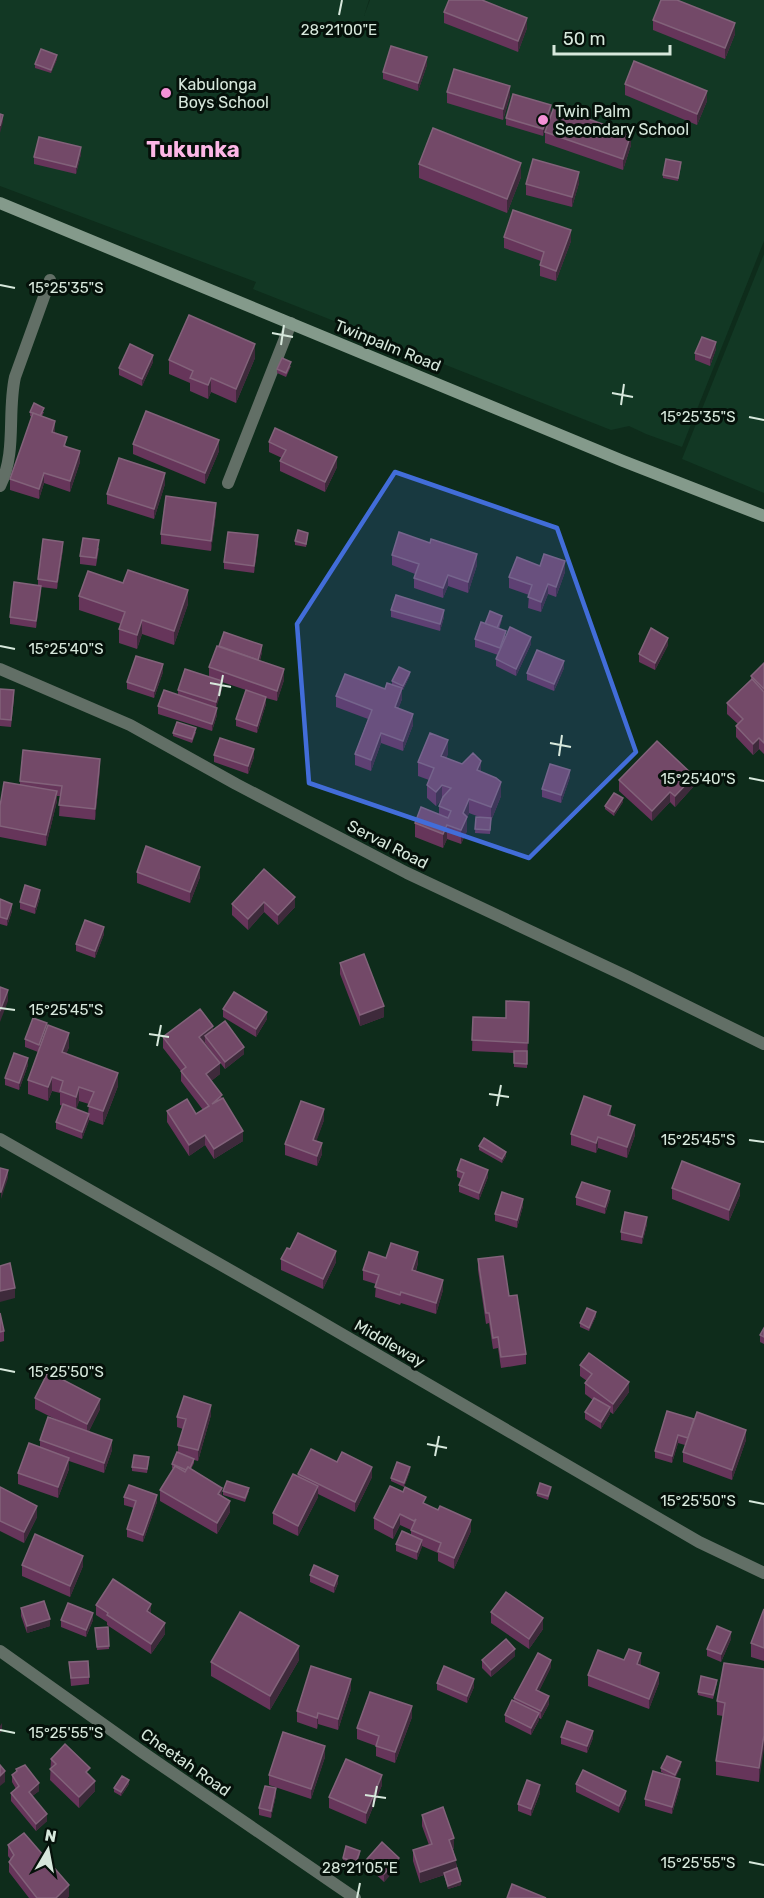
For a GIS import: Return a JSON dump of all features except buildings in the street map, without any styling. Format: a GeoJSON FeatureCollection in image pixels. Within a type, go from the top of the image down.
{"type":"FeatureCollection","features":[{"type":"Feature","properties":{"kind":"main road","name":"Twinpalm Road"},"geometry":{"type":"LineString","coordinates":[[0,203],[623,461],[764,516]]}},
{"type":"Feature","properties":{"kind":"street"},"geometry":{"type":"LineString","coordinates":[[0,486],[9,460],[12,393],[15,377],[50,280]]}},
{"type":"Feature","properties":{"kind":"street"},"geometry":{"type":"LineString","coordinates":[[228,483],[291,323]]}},
{"type":"Feature","properties":{"kind":"street","name":"Serval Road"},"geometry":{"type":"LineString","coordinates":[[0,669],[130,725],[236,784],[407,873],[764,1044]]}},
{"type":"Feature","properties":{"kind":"street","name":"Middleway"},"geometry":{"type":"LineString","coordinates":[[0,1138],[699,1542],[764,1573]]}},
{"type":"Feature","properties":{"kind":"street","name":"Cheetah Road"},"geometry":{"type":"LineString","coordinates":[[0,1651],[142,1752],[355,1898]]}},
{"type":"Feature","properties":{"kind":"highlighted area"},"geometry":{"type":"Polygon","coordinates":[[[395,472],[557,528],[636,752],[529,858],[309,783],[297,624],[395,472]]]}},
{"type":"Feature","properties":{"kind":"shaded area","name":"Twin Palm Secondary School"},"geometry":{"type":"Polygon","coordinates":[[[0,0],[369,0],[364,16],[370,0],[764,0],[764,241],[682,447],[629,426],[611,430],[253,289],[256,282],[0,186],[0,0]]]}},
{"type":"Feature","properties":{"kind":"shaded area"},"geometry":{"type":"Polygon","coordinates":[[[764,254],[764,493],[682,459],[764,254]]]}},
{"type":"Feature","properties":{"kind":"place","name":"Kabulonga Boys School"},"geometry":{"type":"Point","coordinates":[166,93]}},
{"type":"Feature","properties":{"kind":"place","name":"Twin Palm Secondary School"},"geometry":{"type":"Point","coordinates":[543,120]}},
{"type":"Feature","properties":{"kind":"district","name":"Tukunka"},"geometry":{"type":"Point","coordinates":[193,149]}}]}
